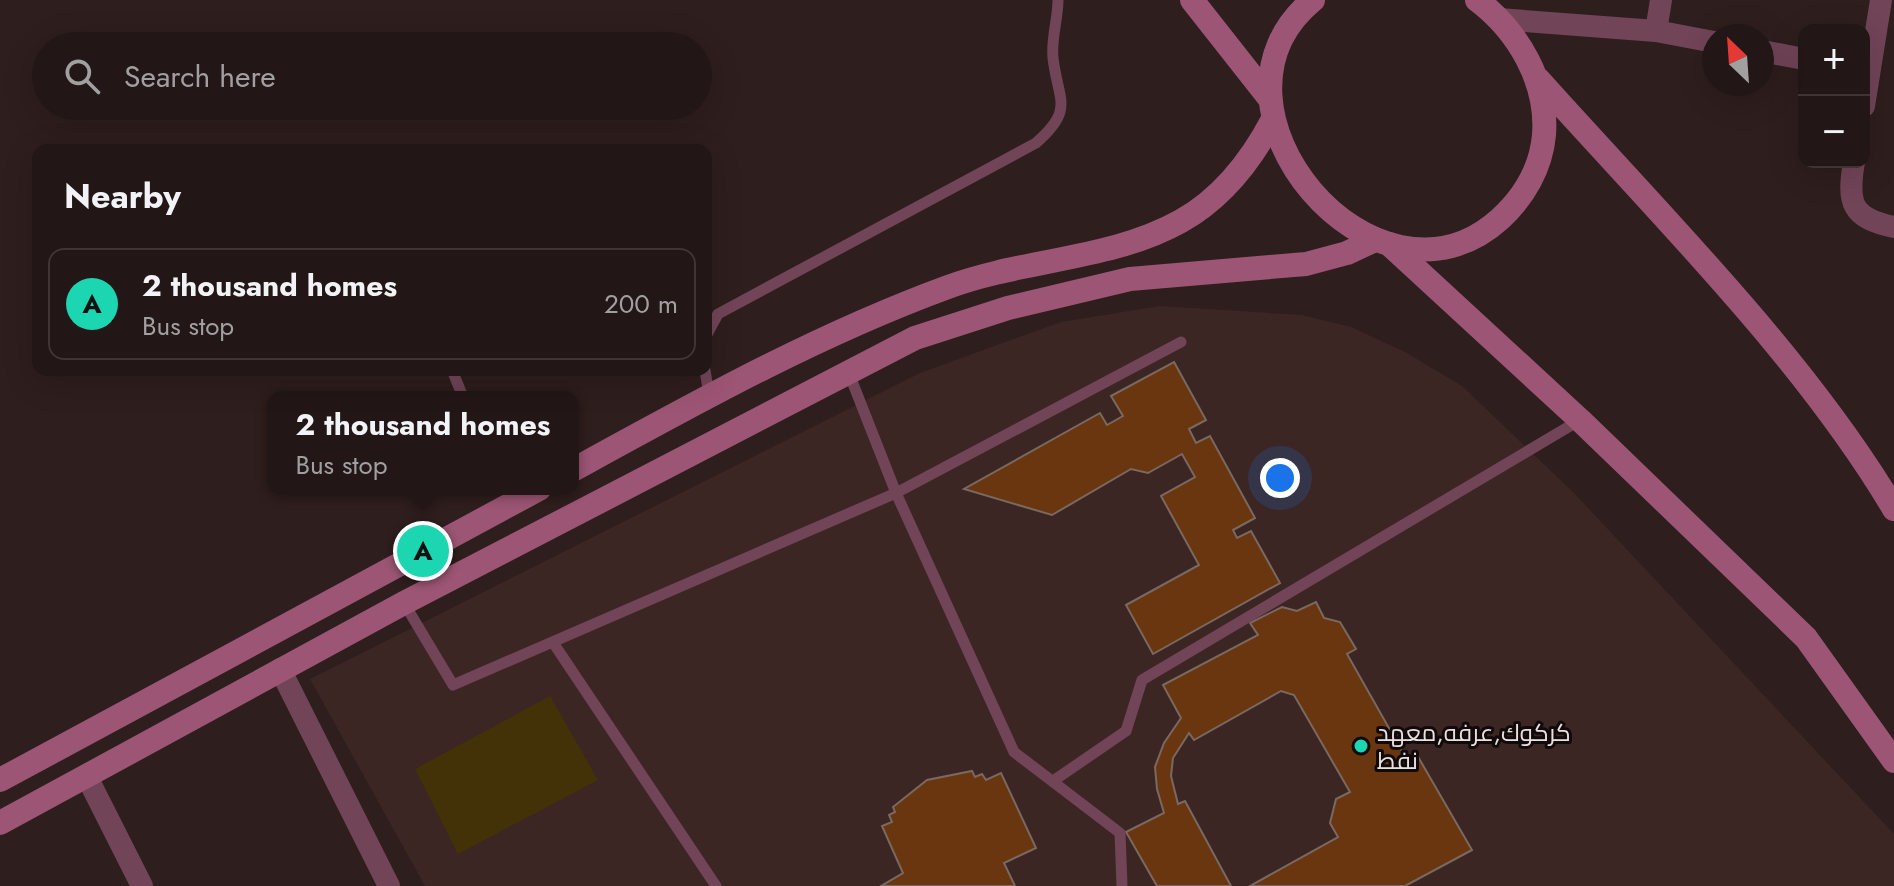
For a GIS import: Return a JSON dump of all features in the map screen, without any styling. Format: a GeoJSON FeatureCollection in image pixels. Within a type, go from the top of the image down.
{"type":"FeatureCollection","features":[{"type":"Feature","properties":{"kind":"street"},"geometry":{"type":"LineString","coordinates":[[1192,0],[1271,109],[1279,139],[1306,184],[1343,220],[1382,242],[1411,251],[1456,245],[1484,231],[1509,212],[1532,177],[1544,137],[1542,95],[1535,75]]}},
{"type":"Feature","properties":{"kind":"street"},"geometry":{"type":"LineString","coordinates":[[579,467],[709,395],[840,332],[951,286],[1010,268],[1133,242],[1159,233],[1206,205],[1226,187],[1260,144],[1271,109],[1275,57],[1283,38],[1313,0]]}},
{"type":"Feature","properties":{"kind":"street"},"geometry":{"type":"LineString","coordinates":[[1477,0],[1499,19],[1535,75],[1718,279],[1813,393],[1894,509]]}},
{"type":"Feature","properties":{"kind":"street"},"geometry":{"type":"LineString","coordinates":[[1656,31],[1661,0]]}},
{"type":"Feature","properties":{"kind":"street"},"geometry":{"type":"LineString","coordinates":[[1870,56],[1881,0]]}},
{"type":"Feature","properties":{"kind":"street"},"geometry":{"type":"LineString","coordinates":[[1499,19],[1656,31],[1702,40]]}},
{"type":"Feature","properties":{"kind":"street"},"geometry":{"type":"LineString","coordinates":[[1774,53],[1798,58]]}},
{"type":"Feature","properties":{"kind":"street"},"geometry":{"type":"LineString","coordinates":[[1853,168],[1849,190],[1856,210],[1871,222],[1894,227]]}},
{"type":"Feature","properties":{"kind":"street"},"geometry":{"type":"LineString","coordinates":[[0,823],[404,603],[847,370],[915,338],[1056,295],[1130,279],[1306,264],[1382,242]]}},
{"type":"Feature","properties":{"kind":"street"},"geometry":{"type":"LineString","coordinates":[[1382,242],[1580,420],[1806,638],[1894,761]]}},
{"type":"Feature","properties":{"kind":"street"},"geometry":{"type":"LineString","coordinates":[[0,780],[511,496]]}},
{"type":"Feature","properties":{"kind":"street"},"geometry":{"type":"LineString","coordinates":[[280,669],[389,886]]}},
{"type":"Feature","properties":{"kind":"street"},"geometry":{"type":"LineString","coordinates":[[87,777],[142,886]]}},
{"type":"Feature","properties":{"kind":"lane"},"geometry":{"type":"LineString","coordinates":[[712,325],[718,314],[1036,143],[1056,125],[1064,107],[1053,58],[1058,0]]}},
{"type":"Feature","properties":{"kind":"lane"},"geometry":{"type":"LineString","coordinates":[[404,603],[453,685],[554,644],[896,493],[1181,342]]}},
{"type":"Feature","properties":{"kind":"lane"},"geometry":{"type":"LineString","coordinates":[[847,370],[896,493],[1014,752],[1120,833],[1122,886]]}},
{"type":"Feature","properties":{"kind":"lane"},"geometry":{"type":"LineString","coordinates":[[706,376],[709,395]]}},
{"type":"Feature","properties":{"kind":"lane"},"geometry":{"type":"LineString","coordinates":[[1053,781],[1126,731],[1142,680],[1580,420]]}},
{"type":"Feature","properties":{"kind":"lane"},"geometry":{"type":"LineString","coordinates":[[554,644],[716,886]]}},
{"type":"Feature","properties":{"kind":"shaded area"},"geometry":{"type":"Polygon","coordinates":[[[1160,306],[1302,315],[1351,327],[1405,352],[1462,386],[1573,492],[1894,834],[1894,886],[425,886],[310,679],[920,373],[1061,322],[1160,306]]]}},
{"type":"Feature","properties":{"kind":"shaded area"},"geometry":{"type":"Polygon","coordinates":[[[550,696],[598,780],[458,854],[415,769],[550,696]]]}},
{"type":"Feature","properties":{"kind":"building"},"geometry":{"type":"Polygon","coordinates":[[[1174,362],[1206,420],[1189,429],[1196,443],[1210,436],[1255,518],[1233,530],[1237,538],[1251,531],[1280,583],[1153,654],[1126,605],[1199,565],[1161,496],[1195,477],[1182,454],[1148,473],[1131,469],[1052,515],[964,489],[1100,413],[1107,425],[1123,416],[1111,396],[1174,362]]]}},
{"type":"Feature","properties":{"kind":"building","name":"كركوك,عرفه,معهد نفط"},"geometry":{"type":"Polygon","coordinates":[[[1316,602],[1324,618],[1340,622],[1356,649],[1347,654],[1407,760],[1417,755],[1472,850],[1405,886],[1250,886],[1338,837],[1330,823],[1336,799],[1350,792],[1294,695],[1281,691],[1194,740],[1189,733],[1173,758],[1171,776],[1178,804],[1185,801],[1231,886],[1157,886],[1126,832],[1164,813],[1155,767],[1164,743],[1181,718],[1163,685],[1258,635],[1250,623],[1282,607],[1297,611],[1316,602]]]}},
{"type":"Feature","properties":{"kind":"building"},"geometry":{"type":"Polygon","coordinates":[[[972,771],[975,777],[982,774],[986,780],[1001,773],[1036,848],[1004,863],[1015,886],[881,886],[903,873],[882,826],[892,822],[889,815],[895,812],[893,807],[927,780],[972,771]]]}},
{"type":"Feature","properties":{"kind":"place","name":"2 thousand homes"},"geometry":{"type":"Point","coordinates":[423,551]}},
{"type":"Feature","properties":{"kind":"place","name":"كركوك,عرفه,معهد نفط"},"geometry":{"type":"Point","coordinates":[1361,746]}}]}
